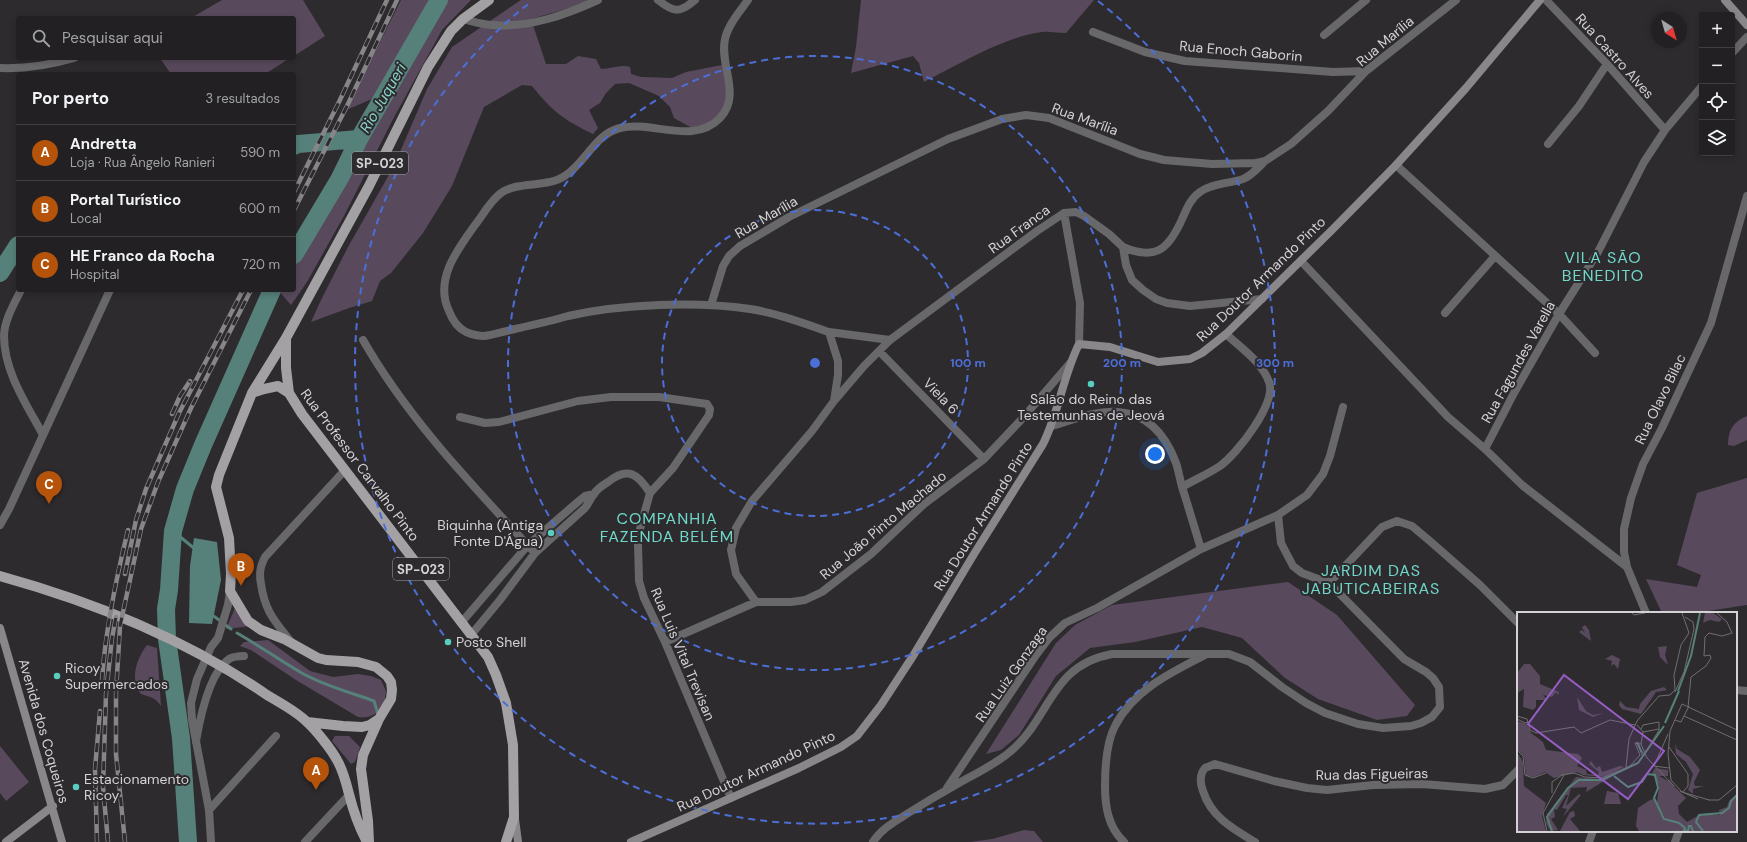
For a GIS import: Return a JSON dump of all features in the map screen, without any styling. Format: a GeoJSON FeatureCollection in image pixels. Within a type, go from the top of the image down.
{"type":"FeatureCollection","features":[{"type":"Feature","properties":{"kind":"main road","name":"SP-023"},"geometry":{"type":"LineString","coordinates":[[230,591],[231,574],[229,538],[216,487],[224,462],[252,393],[286,338],[369,186],[428,67],[441,45],[462,19],[490,0]]}},
{"type":"Feature","properties":{"kind":"main road","name":"Rua Doutor Armando Pinto"},"geometry":{"type":"LineString","coordinates":[[631,842],[799,768],[841,747],[857,736],[881,705],[913,656],[974,554],[1043,444],[1052,426],[1071,362],[1079,344],[1110,347],[1158,362],[1173,362],[1190,359],[1202,353],[1226,334],[1396,165],[1466,88],[1540,0]]}},
{"type":"Feature","properties":{"kind":"main road"},"geometry":{"type":"LineString","coordinates":[[1725,0],[1747,25]]}},
{"type":"Feature","properties":{"kind":"main road","name":"Rua Professor Carvalho Pinto"},"geometry":{"type":"LineString","coordinates":[[286,338],[286,368],[289,393],[302,414],[471,635],[488,658],[496,675],[506,703],[513,745],[514,817],[518,842]]}},
{"type":"Feature","properties":{"kind":"main road"},"geometry":{"type":"LineString","coordinates":[[252,393],[278,386],[289,393]]}},
{"type":"Feature","properties":{"kind":"main road"},"geometry":{"type":"LineString","coordinates":[[0,576],[41,587],[90,604],[162,635],[200,654],[251,684],[305,720],[337,759],[346,780],[349,795],[368,842]]}},
{"type":"Feature","properties":{"kind":"main road"},"geometry":{"type":"LineString","coordinates":[[230,591],[248,621],[254,626],[306,652],[326,660],[368,664],[382,671],[390,682],[392,690],[391,699],[363,755],[361,769],[368,821],[368,842]]}},
{"type":"Feature","properties":{"kind":"main road","name":"Avenida dos Coqueiros"},"geometry":{"type":"LineString","coordinates":[[0,628],[53,806],[62,842]]}},
{"type":"Feature","properties":{"kind":"main road"},"geometry":{"type":"LineString","coordinates":[[305,720],[356,726],[370,724],[380,719]]}},
{"type":"Feature","properties":{"kind":"main road"},"geometry":{"type":"LineString","coordinates":[[6,842],[53,806]]}},
{"type":"Feature","properties":{"kind":"main road","name":"SP-023"},"geometry":{"type":"LineString","coordinates":[[506,842],[514,817]]}},
{"type":"Feature","properties":{"kind":"street"},"geometry":{"type":"LineString","coordinates":[[462,19],[492,25],[525,24],[561,15],[598,0]]}},
{"type":"Feature","properties":{"kind":"street"},"geometry":{"type":"LineString","coordinates":[[658,0],[670,8],[678,11],[686,8],[695,0]]}},
{"type":"Feature","properties":{"kind":"street"},"geometry":{"type":"LineString","coordinates":[[748,0],[734,20],[725,39],[724,50],[730,93],[729,103],[722,116],[715,123],[704,129],[691,131],[621,127],[610,131],[598,140],[577,166],[565,176],[552,182],[512,188],[504,191],[494,200],[452,260],[444,287],[444,300],[453,319],[467,332],[484,336],[614,308],[711,305],[751,309],[800,322],[828,332],[890,340]]}},
{"type":"Feature","properties":{"kind":"street"},"geometry":{"type":"LineString","coordinates":[[1324,35],[1366,0]]}},
{"type":"Feature","properties":{"kind":"street","name":"Rua Marília"},"geometry":{"type":"LineString","coordinates":[[711,305],[723,266],[729,256],[740,246],[789,217],[948,139],[1002,118],[1026,115],[1050,118],[1140,154],[1164,160],[1212,164],[1256,163],[1265,161],[1291,144],[1328,111],[1366,72],[1456,0]]}},
{"type":"Feature","properties":{"kind":"street","name":"Rua Castro Alves"},"geometry":{"type":"LineString","coordinates":[[1546,0],[1607,64],[1665,130]]}},
{"type":"Feature","properties":{"kind":"street","name":"Rua Enoch Gaborin"},"geometry":{"type":"LineString","coordinates":[[1093,32],[1145,52],[1186,61],[1333,72],[1366,72]]}},
{"type":"Feature","properties":{"kind":"street"},"geometry":{"type":"LineString","coordinates":[[1735,50],[1747,37]]}},
{"type":"Feature","properties":{"kind":"street"},"geometry":{"type":"LineString","coordinates":[[0,68],[12,69],[54,64],[67,60]]}},
{"type":"Feature","properties":{"kind":"street"},"geometry":{"type":"LineString","coordinates":[[1548,144],[1579,106],[1607,64]]}},
{"type":"Feature","properties":{"kind":"street","name":"Rua Fagundes Varella"},"geometry":{"type":"LineString","coordinates":[[1485,449],[1514,393],[1559,314],[1598,252],[1644,162],[1665,130],[1699,90]]}},
{"type":"Feature","properties":{"kind":"street"},"geometry":{"type":"LineString","coordinates":[[1262,299],[1190,306],[1167,303],[1156,299],[1132,280],[1126,265],[1123,248],[1134,252],[1151,253],[1165,247],[1174,236],[1188,206],[1199,192],[1207,188],[1244,179],[1265,161]]}},
{"type":"Feature","properties":{"kind":"street"},"geometry":{"type":"LineString","coordinates":[[1396,165],[1559,314],[1594,353]]}},
{"type":"Feature","properties":{"kind":"street","name":"Rua Olavo Bilac"},"geometry":{"type":"LineString","coordinates":[[1645,612],[1627,567],[1624,552],[1624,529],[1631,498],[1643,464],[1662,428],[1711,323],[1747,196]]}},
{"type":"Feature","properties":{"kind":"street"},"geometry":{"type":"LineString","coordinates":[[1064,212],[1080,303],[1079,344]]}},
{"type":"Feature","properties":{"kind":"street","name":"Rua Franca"},"geometry":{"type":"LineString","coordinates":[[834,401],[890,340],[1030,235],[1064,212],[1076,212],[1084,216],[1109,234],[1123,248]]}},
{"type":"Feature","properties":{"kind":"street"},"geometry":{"type":"LineString","coordinates":[[1445,312],[1495,256]]}},
{"type":"Feature","properties":{"kind":"street"},"geometry":{"type":"LineString","coordinates":[[1300,261],[1448,417],[1485,449],[1522,485],[1627,567]]}},
{"type":"Feature","properties":{"kind":"street"},"geometry":{"type":"LineString","coordinates":[[20,292],[7,322],[4,335],[7,357],[11,372],[43,435]]}},
{"type":"Feature","properties":{"kind":"street"},"geometry":{"type":"LineString","coordinates":[[0,525],[109,292]]}},
{"type":"Feature","properties":{"kind":"street"},"geometry":{"type":"LineString","coordinates":[[665,642],[756,602],[736,574],[731,550],[736,528],[752,501],[812,431],[834,401],[838,375],[838,361],[828,332]]}},
{"type":"Feature","properties":{"kind":"street"},"geometry":{"type":"LineString","coordinates":[[1182,487],[1219,466],[1231,457],[1253,429],[1270,396],[1270,382],[1265,373],[1251,357],[1226,334]]}},
{"type":"Feature","properties":{"kind":"street"},"geometry":{"type":"LineString","coordinates":[[363,340],[382,373],[442,450],[482,497],[535,553]]}},
{"type":"Feature","properties":{"kind":"street","name":"Viela 6"},"geometry":{"type":"LineString","coordinates":[[879,351],[984,459]]}},
{"type":"Feature","properties":{"kind":"street","name":"Rua João Pinto Machado"},"geometry":{"type":"LineString","coordinates":[[756,602],[791,602],[805,600],[822,592],[871,554],[924,504],[984,459],[1021,420],[1071,362]]}},
{"type":"Feature","properties":{"kind":"street"},"geometry":{"type":"LineString","coordinates":[[460,417],[485,423],[498,422],[578,400],[611,397],[660,397],[707,404],[710,409],[709,414],[673,468],[650,494],[639,478],[633,474],[624,473],[611,479],[594,494],[585,508],[535,553],[500,600],[471,635]]}},
{"type":"Feature","properties":{"kind":"street","name":"Rua Luiz Gonzaga"},"geometry":{"type":"LineString","coordinates":[[946,790],[1049,638],[1065,623],[1097,608],[1201,549],[1278,515],[1308,495],[1323,474],[1330,456],[1343,407]]}},
{"type":"Feature","properties":{"kind":"street"},"geometry":{"type":"LineString","coordinates":[[1052,426],[1085,416],[1116,412],[1131,414],[1147,421],[1158,430],[1176,463],[1201,549]]}},
{"type":"Feature","properties":{"kind":"street"},"geometry":{"type":"LineString","coordinates":[[294,645],[268,610],[262,590],[259,570],[266,557],[345,470]]}},
{"type":"Feature","properties":{"kind":"street"},"geometry":{"type":"LineString","coordinates":[[461,623],[528,545],[585,496],[594,494]]}},
{"type":"Feature","properties":{"kind":"street","name":"Rua Luis Vital Trevisan"},"geometry":{"type":"LineString","coordinates":[[650,494],[640,529],[638,544],[639,581],[644,598],[665,642],[731,798]]}},
{"type":"Feature","properties":{"kind":"street"},"geometry":{"type":"LineString","coordinates":[[873,842],[886,827],[946,790],[992,765],[1010,752],[1026,737],[1065,678],[1082,664],[1096,657],[1112,654],[1229,654],[1250,662],[1282,687],[1306,703],[1326,713],[1358,724],[1383,728],[1412,726],[1421,723],[1432,716],[1440,707],[1438,687],[1426,672],[1404,659],[1329,583],[1302,573],[1293,566],[1281,543],[1278,515]]}},
{"type":"Feature","properties":{"kind":"street"},"geometry":{"type":"LineString","coordinates":[[1329,583],[1382,527],[1397,522],[1404,523],[1412,526],[1431,542],[1517,622]]}},
{"type":"Feature","properties":{"kind":"street"},"geometry":{"type":"LineString","coordinates":[[211,842],[209,810],[192,720],[191,703],[193,693],[211,647],[218,638],[228,605],[230,591]]}},
{"type":"Feature","properties":{"kind":"street"},"geometry":{"type":"LineString","coordinates":[[1124,842],[1118,837],[1110,821],[1105,804],[1105,780],[1108,748],[1115,726],[1128,707],[1148,688],[1167,674],[1206,654]]}},
{"type":"Feature","properties":{"kind":"street"},"geometry":{"type":"LineString","coordinates":[[196,743],[201,714],[223,664],[230,659],[244,656]]}},
{"type":"Feature","properties":{"kind":"street"},"geometry":{"type":"LineString","coordinates":[[1737,690],[1747,691]]}},
{"type":"Feature","properties":{"kind":"street"},"geometry":{"type":"LineString","coordinates":[[209,810],[276,736]]}},
{"type":"Feature","properties":{"kind":"street","name":"Rua das Figueiras"},"geometry":{"type":"LineString","coordinates":[[1255,842],[1212,811],[1206,802],[1200,782],[1200,776],[1205,768],[1215,764],[1306,788],[1328,790],[1373,785],[1422,784],[1485,789],[1503,785],[1517,771]]}},
{"type":"Feature","properties":{"kind":"street"},"geometry":{"type":"LineString","coordinates":[[305,842],[349,795]]}},
{"type":"Feature","properties":{"kind":"street"},"geometry":{"type":"LineString","coordinates":[[1589,842],[1593,832]]}},
{"type":"Feature","properties":{"kind":"street"},"geometry":{"type":"LineString","coordinates":[[1675,842],[1679,832]]}},
{"type":"Feature","properties":{"kind":"shaded area"},"geometry":{"type":"Polygon","coordinates":[[[222,0],[303,0],[325,36],[296,55],[296,16],[194,16],[222,0]]]}},
{"type":"Feature","properties":{"kind":"shaded area"},"geometry":{"type":"Polygon","coordinates":[[[401,0],[471,0],[442,30],[392,121],[345,214],[307,282],[291,305],[280,292],[296,292],[296,259],[344,180],[364,138],[385,100],[379,96],[346,110],[401,0]]]}},
{"type":"Feature","properties":{"kind":"shaded area"},"geometry":{"type":"Polygon","coordinates":[[[521,0],[591,0],[583,4],[531,19],[546,64],[566,64],[578,56],[596,59],[601,69],[627,66],[630,67],[631,74],[641,77],[672,78],[686,72],[722,65],[728,83],[727,102],[722,113],[703,127],[692,128],[674,118],[670,107],[659,96],[629,83],[615,84],[606,93],[600,103],[589,110],[598,128],[593,134],[559,114],[532,86],[522,85],[484,107],[452,186],[423,233],[391,273],[380,281],[372,301],[311,322],[348,247],[394,166],[427,89],[452,47],[521,0]]]}},
{"type":"Feature","properties":{"kind":"shaded area"},"geometry":{"type":"Polygon","coordinates":[[[861,0],[1094,0],[1066,33],[1042,32],[1013,39],[982,52],[924,82],[919,63],[913,56],[851,73],[856,47],[861,0]]]}},
{"type":"Feature","properties":{"kind":"shaded area"},"geometry":{"type":"Polygon","coordinates":[[[161,60],[287,60],[268,72],[170,72],[161,60]]]}},
{"type":"Feature","properties":{"kind":"shaded area"},"geometry":{"type":"Polygon","coordinates":[[[1747,416],[1747,440],[1734,446],[1728,445],[1732,427],[1742,418],[1747,416]]]}},
{"type":"Feature","properties":{"kind":"shaded area"},"geometry":{"type":"Polygon","coordinates":[[[1747,478],[1747,605],[1702,612],[1662,612],[1646,579],[1697,587],[1701,575],[1677,565],[1697,493],[1747,478]]]}},
{"type":"Feature","properties":{"kind":"shaded area"},"geometry":{"type":"Polygon","coordinates":[[[194,538],[217,542],[221,580],[212,624],[189,623],[190,566],[194,538]]]}},
{"type":"Feature","properties":{"kind":"shaded area"},"geometry":{"type":"Polygon","coordinates":[[[1288,582],[1337,615],[1415,705],[1407,716],[1377,720],[1318,699],[1285,678],[1242,638],[1202,627],[1135,642],[1090,648],[1056,676],[1019,735],[1001,750],[986,754],[1056,643],[1075,625],[1112,605],[1288,582]]]}},
{"type":"Feature","properties":{"kind":"shaded area"},"geometry":{"type":"Polygon","coordinates":[[[235,608],[251,626],[226,629],[235,608]]]}},
{"type":"Feature","properties":{"kind":"shaded area"},"geometry":{"type":"Polygon","coordinates":[[[268,640],[310,671],[333,677],[358,674],[371,676],[381,680],[386,691],[384,707],[372,715],[358,717],[296,680],[251,650],[240,646],[244,642],[268,640]]]}},
{"type":"Feature","properties":{"kind":"shaded area"},"geometry":{"type":"Polygon","coordinates":[[[147,645],[157,648],[161,706],[154,699],[141,694],[135,682],[138,662],[147,645]]]}},
{"type":"Feature","properties":{"kind":"shaded area"},"geometry":{"type":"Polygon","coordinates":[[[335,736],[349,736],[360,747],[355,762],[351,764],[332,741],[335,736]]]}},
{"type":"Feature","properties":{"kind":"shaded area"},"geometry":{"type":"Polygon","coordinates":[[[0,746],[29,782],[6,801],[0,793],[0,746]]]}},
{"type":"Feature","properties":{"kind":"shaded area"},"geometry":{"type":"Polygon","coordinates":[[[1024,830],[1034,831],[1043,842],[970,842],[992,839],[1024,830]]]}},
{"type":"Feature","properties":{"kind":"waterway","name":"Rio Juqueri"},"geometry":{"type":"LineString","coordinates":[[296,252],[340,178],[359,139],[439,0]]}},
{"type":"Feature","properties":{"kind":"waterway","name":"Rio Juqueri"},"geometry":{"type":"LineString","coordinates":[[296,145],[359,139]]}},
{"type":"Feature","properties":{"kind":"waterway","name":"Rio Juqueri"},"geometry":{"type":"LineString","coordinates":[[0,273],[16,248]]}},
{"type":"Feature","properties":{"kind":"waterway"},"geometry":{"type":"LineString","coordinates":[[188,842],[181,738],[167,639],[166,609],[169,590],[173,531],[185,489],[203,445],[271,292]]}},
{"type":"Feature","properties":{"kind":"waterway"},"geometry":{"type":"LineString","coordinates":[[173,531],[195,549]]}},
{"type":"Feature","properties":{"kind":"waterway"},"geometry":{"type":"LineString","coordinates":[[212,615],[222,622]]}},
{"type":"Feature","properties":{"kind":"waterway"},"geometry":{"type":"LineString","coordinates":[[224,624],[231,629]]}},
{"type":"Feature","properties":{"kind":"waterway"},"geometry":{"type":"LineString","coordinates":[[237,633],[308,677],[326,685],[374,701],[378,714]]}},
{"type":"Feature","properties":{"kind":"railway"},"geometry":{"type":"LineString","coordinates":[[296,188],[339,102],[387,0]]}},
{"type":"Feature","properties":{"kind":"railway"},"geometry":{"type":"LineString","coordinates":[[296,206],[347,106],[397,0]]}},
{"type":"Feature","properties":{"kind":"railway"},"geometry":{"type":"LineString","coordinates":[[125,574],[136,520],[146,489],[179,413],[242,292]]}},
{"type":"Feature","properties":{"kind":"railway"},"geometry":{"type":"LineString","coordinates":[[125,842],[116,754],[116,692],[120,626],[141,529],[158,482],[191,408],[250,292]]}},
{"type":"Feature","properties":{"kind":"railway"},"geometry":{"type":"LineString","coordinates":[[172,414],[180,396],[190,381]]}},
{"type":"Feature","properties":{"kind":"railway"},"geometry":{"type":"LineString","coordinates":[[102,681],[103,662],[112,605],[128,530]]}},
{"type":"Feature","properties":{"kind":"railway"},"geometry":{"type":"LineString","coordinates":[[108,842],[103,787],[106,694],[112,638],[116,617]]}},
{"type":"Feature","properties":{"kind":"railway"},"geometry":{"type":"LineString","coordinates":[[97,842],[95,769],[100,711]]}},
{"type":"Feature","properties":{"kind":"place","name":"Salão do Reino das Testemunhas de Jeová"},"geometry":{"type":"Point","coordinates":[1091,384]}},
{"type":"Feature","properties":{"kind":"place","name":"HE Franco da Rocha"},"geometry":{"type":"Point","coordinates":[49,504]}},
{"type":"Feature","properties":{"kind":"place","name":"Biquinha (Antiga Fonte D'Água)"},"geometry":{"type":"Point","coordinates":[551,533]}},
{"type":"Feature","properties":{"kind":"place","name":"Portal Turístico"},"geometry":{"type":"Point","coordinates":[241,586]}},
{"type":"Feature","properties":{"kind":"place","name":"Posto Shell"},"geometry":{"type":"Point","coordinates":[448,642]}},
{"type":"Feature","properties":{"kind":"place","name":"Ricoy Supermercados"},"geometry":{"type":"Point","coordinates":[57,676]}},
{"type":"Feature","properties":{"kind":"place","name":"Estacionamento Ricoy"},"geometry":{"type":"Point","coordinates":[76,787]}},
{"type":"Feature","properties":{"kind":"place","name":"Andretta"},"geometry":{"type":"Point","coordinates":[316,790]}},
{"type":"Feature","properties":{"kind":"district","name":"VILA SÃO BENEDITO"},"geometry":{"type":"Point","coordinates":[1603,266]}},
{"type":"Feature","properties":{"kind":"district","name":"COMPANHIA FAZENDA BELÉM"},"geometry":{"type":"Point","coordinates":[667,527]}},
{"type":"Feature","properties":{"kind":"district","name":"JARDIM DAS JABUTICABEIRAS"},"geometry":{"type":"Point","coordinates":[1371,579]}}]}
